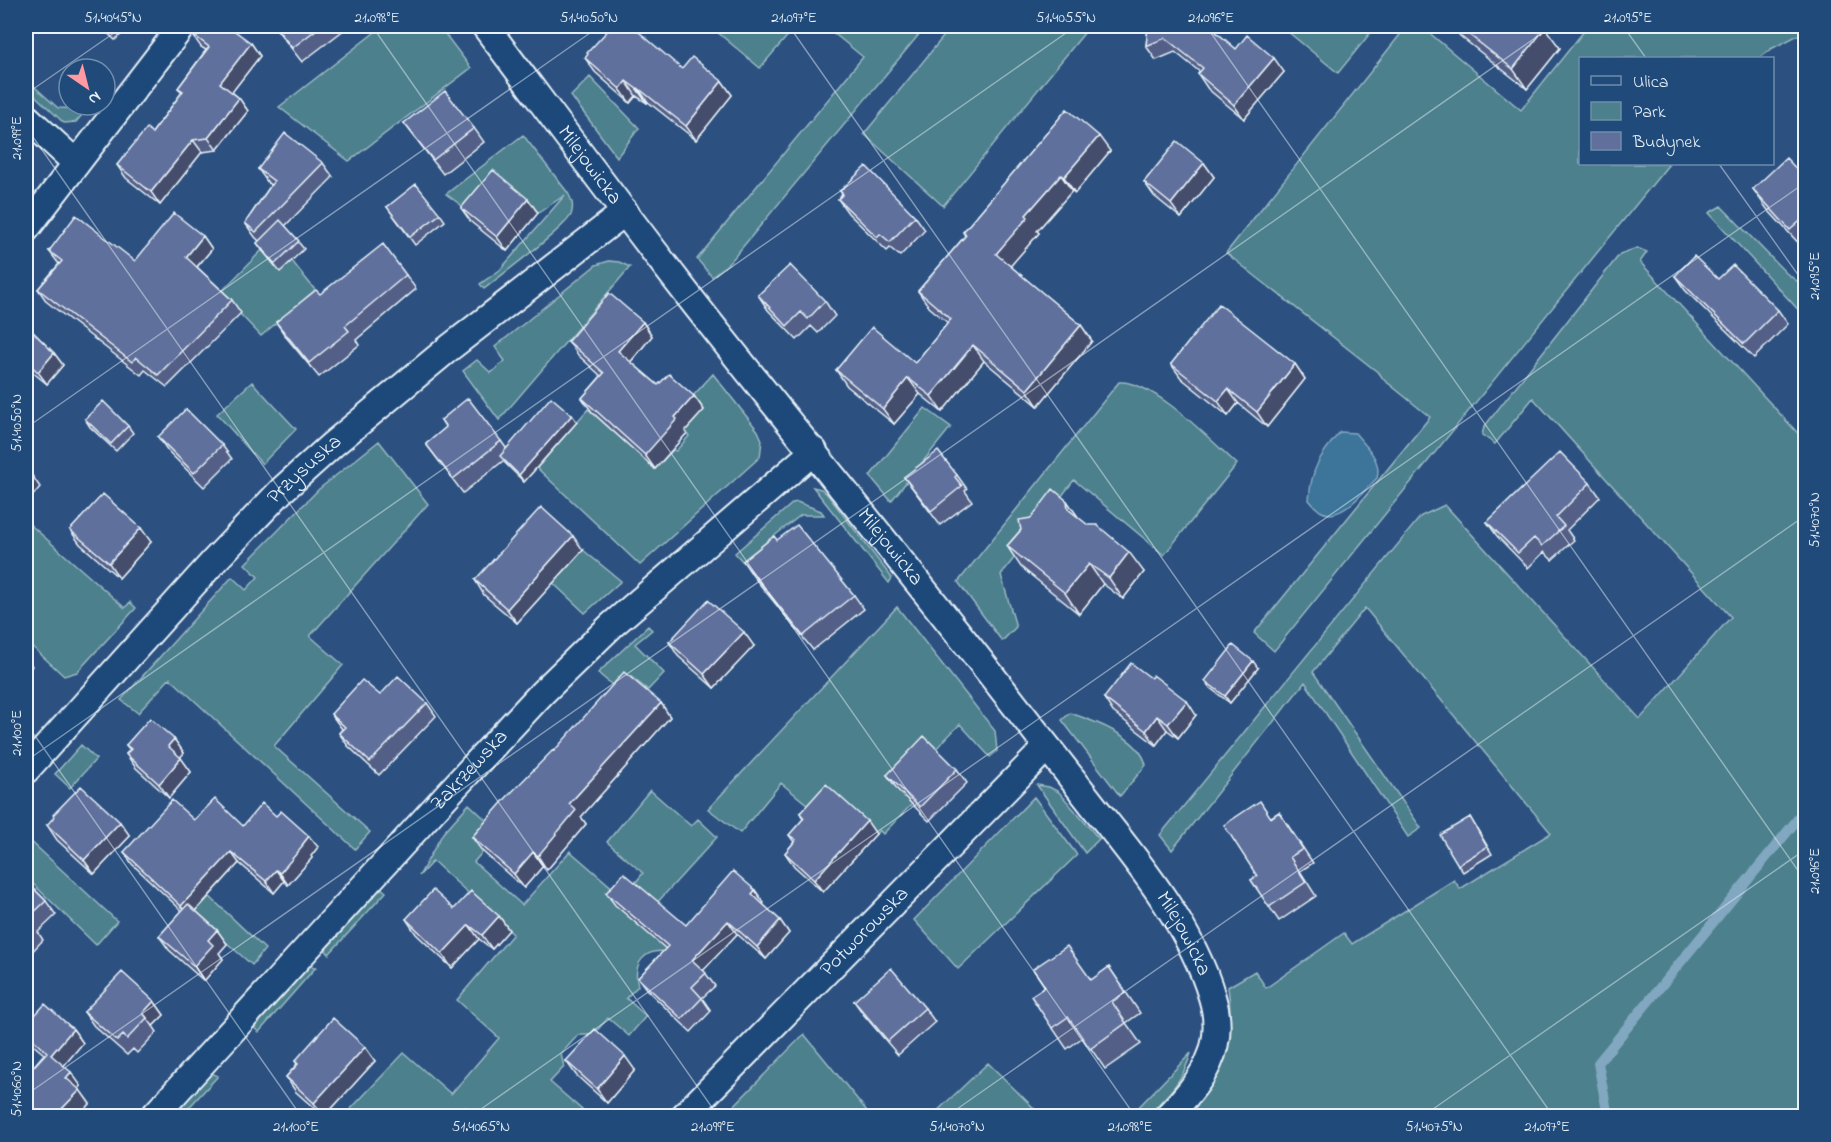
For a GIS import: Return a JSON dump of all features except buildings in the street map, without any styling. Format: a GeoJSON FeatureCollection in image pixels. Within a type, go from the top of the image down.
{"type":"FeatureCollection","features":[{"type":"Feature","properties":{"kind":"street"},"geometry":{"type":"LineString","coordinates":[[26,229],[183,26]]}},
{"type":"Feature","properties":{"kind":"street","name":"Milejowicka"},"geometry":{"type":"LineString","coordinates":[[485,26],[702,313],[1116,834],[1155,887],[1183,931],[1202,969],[1213,999],[1218,1027],[1213,1054],[1204,1075],[1168,1116]]}},
{"type":"Feature","properties":{"kind":"street"},"geometry":{"type":"LineString","coordinates":[[26,117],[76,163]]}},
{"type":"Feature","properties":{"kind":"street","name":"Przysuska"},"geometry":{"type":"LineString","coordinates":[[26,770],[215,560],[282,490],[332,445],[448,349],[625,212]]}},
{"type":"Feature","properties":{"kind":"street","name":"Zakrzewska"},"geometry":{"type":"LineString","coordinates":[[154,1116],[542,693],[612,625],[814,452]]}},
{"type":"Feature","properties":{"kind":"street","name":"Potworowska"},"geometry":{"type":"LineString","coordinates":[[684,1116],[1047,747]]}},
{"type":"Feature","properties":{"kind":"green space"},"geometry":{"type":"Polygon","coordinates":[[[383,26],[439,26],[471,68],[349,161],[279,107],[383,26]]]}},
{"type":"Feature","properties":{"kind":"green space"},"geometry":{"type":"Polygon","coordinates":[[[721,26],[796,26],[760,68],[716,31],[721,26]]]}},
{"type":"Feature","properties":{"kind":"green space"},"geometry":{"type":"Polygon","coordinates":[[[825,26],[926,26],[731,261],[712,277],[697,259],[863,57],[825,26]]]}},
{"type":"Feature","properties":{"kind":"green space"},"geometry":{"type":"Polygon","coordinates":[[[952,26],[1090,26],[943,206],[864,134],[952,26]]]}},
{"type":"Feature","properties":{"kind":"green space"},"geometry":{"type":"Polygon","coordinates":[[[1281,26],[1376,26],[1338,73],[1281,26]]]}},
{"type":"Feature","properties":{"kind":"green space"},"geometry":{"type":"Polygon","coordinates":[[[1407,26],[1421,26],[1521,110],[1588,26],[1805,26],[1806,31],[1771,49],[1761,57],[1579,57],[1579,165],[1668,165],[1274,651],[1254,633],[1430,417],[1383,379],[1380,374],[1226,253],[1407,26]]]}},
{"type":"Feature","properties":{"kind":"green space"},"geometry":{"type":"Polygon","coordinates":[[[590,77],[639,128],[617,157],[571,96],[590,77]]]}},
{"type":"Feature","properties":{"kind":"green space"},"geometry":{"type":"Polygon","coordinates":[[[26,79],[57,107],[57,116],[26,87],[26,79]]]}},
{"type":"Feature","properties":{"kind":"green space"},"geometry":{"type":"Polygon","coordinates":[[[58,117],[80,117],[76,122],[64,123],[58,117]]]}},
{"type":"Feature","properties":{"kind":"green space"},"geometry":{"type":"Polygon","coordinates":[[[523,135],[568,193],[571,198],[572,212],[566,222],[556,231],[484,289],[480,284],[500,270],[565,195],[538,213],[476,216],[446,194],[523,135]]]}},
{"type":"Feature","properties":{"kind":"green space"},"geometry":{"type":"Polygon","coordinates":[[[1721,206],[1786,273],[1805,287],[1805,317],[1709,213],[1721,206]]]}},
{"type":"Feature","properties":{"kind":"green space"},"geometry":{"type":"Polygon","coordinates":[[[1637,248],[1647,252],[1640,262],[1805,441],[1805,1113],[1770,1116],[1186,1116],[1208,1087],[1223,1057],[1230,1024],[1228,987],[1255,971],[1266,988],[1344,933],[1352,944],[1454,880],[1460,889],[1551,833],[1365,608],[1313,672],[1421,828],[1408,837],[1305,682],[1172,850],[1160,835],[1421,516],[1445,505],[1640,719],[1731,617],[1533,398],[1495,444],[1482,435],[1484,427],[1620,254],[1637,248]]]}},
{"type":"Feature","properties":{"kind":"green space"},"geometry":{"type":"Polygon","coordinates":[[[262,250],[280,271],[292,261],[315,290],[261,336],[223,296],[224,289],[262,250]]]}},
{"type":"Feature","properties":{"kind":"green space"},"geometry":{"type":"Polygon","coordinates":[[[609,261],[630,267],[499,420],[463,371],[477,360],[491,373],[505,361],[495,347],[596,265],[609,261]]]}},
{"type":"Feature","properties":{"kind":"green space"},"geometry":{"type":"Polygon","coordinates":[[[713,374],[758,431],[762,440],[760,457],[640,565],[537,468],[588,409],[655,469],[689,436],[685,431],[691,398],[713,374]]]}},
{"type":"Feature","properties":{"kind":"green space"},"geometry":{"type":"Polygon","coordinates":[[[252,382],[296,429],[262,464],[217,414],[252,382]]]}},
{"type":"Feature","properties":{"kind":"green space"},"geometry":{"type":"Polygon","coordinates":[[[1119,382],[1133,384],[1165,401],[1237,464],[1164,555],[1074,480],[1001,575],[1016,627],[1002,641],[958,582],[1119,382]]]}},
{"type":"Feature","properties":{"kind":"green space"},"geometry":{"type":"Polygon","coordinates":[[[925,408],[951,427],[891,501],[870,476],[925,408]]]}},
{"type":"Feature","properties":{"kind":"green space"},"geometry":{"type":"Polygon","coordinates":[[[379,441],[428,504],[310,636],[343,665],[274,746],[370,832],[355,849],[170,678],[138,713],[121,700],[232,577],[246,590],[258,577],[245,564],[319,489],[379,441]]]}},
{"type":"Feature","properties":{"kind":"green space"},"geometry":{"type":"Polygon","coordinates":[[[813,487],[827,494],[892,578],[889,583],[813,487]]]}},
{"type":"Feature","properties":{"kind":"green space"},"geometry":{"type":"Polygon","coordinates":[[[797,502],[821,511],[824,515],[801,515],[742,561],[735,553],[797,502]]]}},
{"type":"Feature","properties":{"kind":"green space"},"geometry":{"type":"Polygon","coordinates":[[[26,521],[125,608],[130,602],[136,608],[77,672],[64,676],[26,641],[26,521]]]}},
{"type":"Feature","properties":{"kind":"green space"},"geometry":{"type":"Polygon","coordinates":[[[583,550],[621,581],[585,613],[553,583],[583,550]]]}},
{"type":"Feature","properties":{"kind":"green space"},"geometry":{"type":"Polygon","coordinates":[[[897,607],[995,731],[997,751],[990,757],[960,724],[897,789],[912,804],[883,834],[879,830],[876,834],[819,814],[781,783],[740,833],[708,809],[897,607]]]}},
{"type":"Feature","properties":{"kind":"green space"},"geometry":{"type":"Polygon","coordinates":[[[648,626],[652,630],[635,644],[664,673],[648,690],[630,676],[618,690],[598,673],[648,626]]]}},
{"type":"Feature","properties":{"kind":"green space"},"geometry":{"type":"Polygon","coordinates":[[[1070,713],[1126,738],[1142,755],[1146,765],[1120,796],[1062,720],[1070,713]]]}},
{"type":"Feature","properties":{"kind":"green space"},"geometry":{"type":"Polygon","coordinates":[[[81,745],[96,759],[70,788],[55,774],[81,745]]]}},
{"type":"Feature","properties":{"kind":"green space"},"geometry":{"type":"Polygon","coordinates":[[[1037,785],[1059,792],[1099,839],[1085,853],[1037,785]]]}},
{"type":"Feature","properties":{"kind":"green space"},"geometry":{"type":"Polygon","coordinates":[[[650,790],[691,826],[698,819],[717,837],[655,905],[633,886],[643,873],[607,842],[650,790]]]}},
{"type":"Feature","properties":{"kind":"green space"},"geometry":{"type":"Polygon","coordinates":[[[1034,797],[1077,855],[958,969],[914,920],[1034,797]]]}},
{"type":"Feature","properties":{"kind":"green space"},"geometry":{"type":"Polygon","coordinates":[[[469,804],[499,832],[474,862],[522,905],[570,851],[623,897],[662,911],[668,952],[653,952],[642,959],[637,970],[638,986],[626,998],[646,1016],[629,1036],[608,1018],[593,1035],[578,1035],[561,1054],[564,1067],[550,1082],[589,1116],[477,1116],[466,1107],[457,1116],[344,1116],[404,1053],[451,1094],[499,1038],[457,1000],[513,934],[433,861],[419,876],[443,833],[469,804]]]}},
{"type":"Feature","properties":{"kind":"green space"},"geometry":{"type":"Polygon","coordinates":[[[26,837],[117,921],[96,945],[26,877],[26,837]]]}},
{"type":"Feature","properties":{"kind":"green space"},"geometry":{"type":"Polygon","coordinates":[[[380,887],[386,892],[329,954],[324,948],[380,887]]]}},
{"type":"Feature","properties":{"kind":"green space"},"geometry":{"type":"Polygon","coordinates":[[[209,896],[265,949],[252,965],[193,913],[209,896]]]}},
{"type":"Feature","properties":{"kind":"green space"},"geometry":{"type":"Polygon","coordinates":[[[308,966],[316,967],[259,1032],[253,1027],[308,966]]]}},
{"type":"Feature","properties":{"kind":"green space"},"geometry":{"type":"Polygon","coordinates":[[[804,1034],[871,1116],[724,1116],[804,1034]]]}},
{"type":"Feature","properties":{"kind":"green space"},"geometry":{"type":"Polygon","coordinates":[[[1191,1053],[1179,1081],[1161,1102],[1147,1116],[1130,1116],[1191,1053]]]}},
{"type":"Feature","properties":{"kind":"green space"},"geometry":{"type":"Polygon","coordinates":[[[988,1063],[1042,1116],[932,1116],[988,1063]]]}},
{"type":"Feature","properties":{"kind":"green space"},"geometry":{"type":"Polygon","coordinates":[[[211,1073],[218,1076],[181,1116],[171,1116],[211,1073]]]}},
{"type":"Feature","properties":{"kind":"water"},"geometry":{"type":"Polygon","coordinates":[[[1340,432],[1355,433],[1368,448],[1377,465],[1377,478],[1359,498],[1343,510],[1328,514],[1320,511],[1309,500],[1310,489],[1318,463],[1340,432]]]}},
{"type":"Feature","properties":{"kind":"waterway"},"geometry":{"type":"LineString","coordinates":[[1608,1116],[1598,1063],[1806,809]]}}]}
